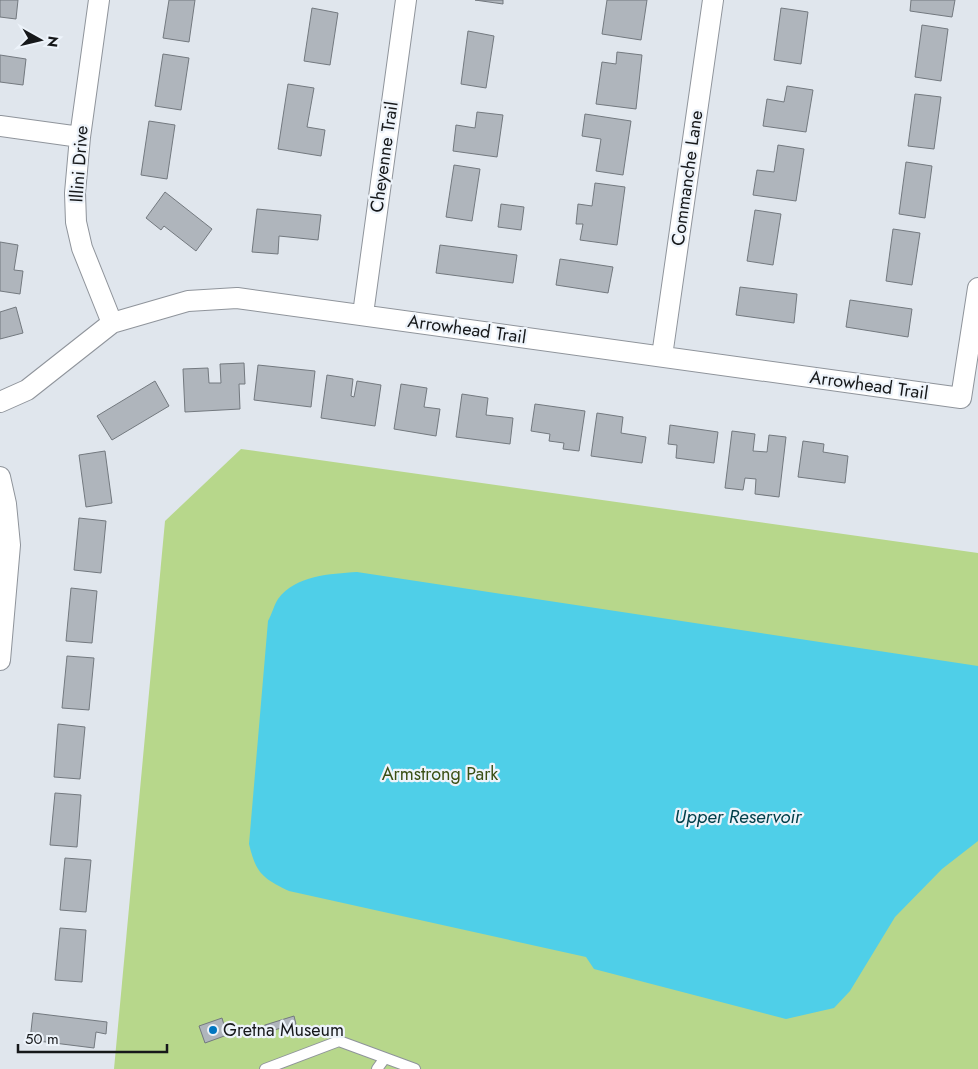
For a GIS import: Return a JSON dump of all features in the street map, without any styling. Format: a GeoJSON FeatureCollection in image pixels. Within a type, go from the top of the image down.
{"type":"FeatureCollection","features":[{"type":"Feature","properties":{"kind":"street","name":"Illini Drive"},"geometry":{"type":"LineString","coordinates":[[99,0],[80,137],[75,193],[76,222],[82,248],[112,323]]}},
{"type":"Feature","properties":{"kind":"street","name":"Cheyenne Trail"},"geometry":{"type":"LineString","coordinates":[[363,314],[406,0]]}},
{"type":"Feature","properties":{"kind":"street","name":"Commanche Lane"},"geometry":{"type":"LineString","coordinates":[[662,356],[713,0]]}},
{"type":"Feature","properties":{"kind":"street"},"geometry":{"type":"LineString","coordinates":[[0,126],[80,137]]}},
{"type":"Feature","properties":{"kind":"street","name":"Arrowhead Trail"},"geometry":{"type":"LineString","coordinates":[[0,402],[27,390],[112,323],[188,301],[237,298],[961,398],[978,288]]}},
{"type":"Feature","properties":{"kind":"street"},"geometry":{"type":"LineString","coordinates":[[0,476],[6,504],[10,544],[0,660]]}},
{"type":"Feature","properties":{"kind":"lane"},"geometry":{"type":"LineString","coordinates":[[265,1069],[339,1041],[412,1068]]}},
{"type":"Feature","properties":{"kind":"lane"},"geometry":{"type":"LineString","coordinates":[[377,1069],[385,1058]]}},
{"type":"Feature","properties":{"kind":"green space","name":"Armstrong Park"},"geometry":{"type":"Polygon","coordinates":[[[241,449],[978,553],[978,1069],[114,1069],[165,521],[241,449]]]}},
{"type":"Feature","properties":{"kind":"water","name":"Upper Reservoir"},"geometry":{"type":"Polygon","coordinates":[[[357,572],[978,666],[978,841],[942,869],[895,917],[850,991],[834,1008],[786,1019],[594,969],[586,957],[289,891],[262,874],[254,862],[249,844],[268,621],[278,599],[294,585],[314,577],[357,572]]]}},
{"type":"Feature","properties":{"kind":"building"},"geometry":{"type":"Polygon","coordinates":[[[0,0],[18,0],[16,19],[0,17],[0,0]]]}},
{"type":"Feature","properties":{"kind":"building"},"geometry":{"type":"Polygon","coordinates":[[[169,0],[195,0],[189,42],[163,38],[169,0]]]}},
{"type":"Feature","properties":{"kind":"building"},"geometry":{"type":"Polygon","coordinates":[[[475,0],[503,0],[503,4],[475,0]]]}},
{"type":"Feature","properties":{"kind":"building"},"geometry":{"type":"Polygon","coordinates":[[[607,0],[647,0],[641,40],[602,34],[607,0]]]}},
{"type":"Feature","properties":{"kind":"building"},"geometry":{"type":"Polygon","coordinates":[[[911,0],[955,0],[952,17],[910,11],[911,0]]]}},
{"type":"Feature","properties":{"kind":"building"},"geometry":{"type":"Polygon","coordinates":[[[312,8],[338,13],[330,65],[304,61],[312,8]]]}},
{"type":"Feature","properties":{"kind":"building"},"geometry":{"type":"Polygon","coordinates":[[[781,8],[808,12],[801,64],[774,60],[781,8]]]}},
{"type":"Feature","properties":{"kind":"building"},"geometry":{"type":"Polygon","coordinates":[[[922,25],[948,29],[941,81],[915,77],[922,25]]]}},
{"type":"Feature","properties":{"kind":"building"},"geometry":{"type":"Polygon","coordinates":[[[468,31],[494,36],[486,88],[461,84],[468,31]]]}},
{"type":"Feature","properties":{"kind":"building"},"geometry":{"type":"Polygon","coordinates":[[[617,52],[642,55],[636,109],[596,104],[602,62],[616,64],[617,52]]]}},
{"type":"Feature","properties":{"kind":"building"},"geometry":{"type":"Polygon","coordinates":[[[163,54],[189,58],[181,110],[155,106],[163,54]]]}},
{"type":"Feature","properties":{"kind":"building"},"geometry":{"type":"Polygon","coordinates":[[[0,55],[26,59],[23,85],[0,82],[0,55]]]}},
{"type":"Feature","properties":{"kind":"building"},"geometry":{"type":"Polygon","coordinates":[[[288,84],[314,88],[307,127],[325,130],[321,156],[278,149],[288,84]]]}},
{"type":"Feature","properties":{"kind":"building"},"geometry":{"type":"Polygon","coordinates":[[[787,86],[813,90],[806,132],[763,126],[767,99],[784,102],[787,86]]]}},
{"type":"Feature","properties":{"kind":"building"},"geometry":{"type":"Polygon","coordinates":[[[915,94],[941,97],[934,149],[908,146],[915,94]]]}},
{"type":"Feature","properties":{"kind":"building"},"geometry":{"type":"Polygon","coordinates":[[[477,112],[503,115],[497,157],[453,151],[456,125],[475,128],[477,112]]]}},
{"type":"Feature","properties":{"kind":"building"},"geometry":{"type":"Polygon","coordinates":[[[585,114],[631,121],[623,175],[596,171],[601,139],[582,136],[585,114]]]}},
{"type":"Feature","properties":{"kind":"building"},"geometry":{"type":"Polygon","coordinates":[[[149,121],[175,125],[167,179],[141,175],[149,121]]]}},
{"type":"Feature","properties":{"kind":"building"},"geometry":{"type":"Polygon","coordinates":[[[778,145],[804,149],[796,201],[753,195],[757,170],[774,172],[778,145]]]}},
{"type":"Feature","properties":{"kind":"building"},"geometry":{"type":"Polygon","coordinates":[[[906,162],[932,166],[925,218],[899,214],[906,162]]]}},
{"type":"Feature","properties":{"kind":"building"},"geometry":{"type":"Polygon","coordinates":[[[454,165],[480,169],[472,221],[446,217],[454,165]]]}},
{"type":"Feature","properties":{"kind":"building"},"geometry":{"type":"Polygon","coordinates":[[[595,183],[625,187],[617,245],[580,240],[583,224],[576,224],[578,204],[592,206],[595,183]]]}},
{"type":"Feature","properties":{"kind":"building"},"geometry":{"type":"Polygon","coordinates":[[[165,192],[212,229],[196,251],[164,226],[161,230],[146,218],[165,192]]]}},
{"type":"Feature","properties":{"kind":"building"},"geometry":{"type":"Polygon","coordinates":[[[501,204],[524,207],[521,230],[498,227],[501,204]]]}},
{"type":"Feature","properties":{"kind":"building"},"geometry":{"type":"Polygon","coordinates":[[[257,209],[321,215],[318,240],[279,236],[278,254],[252,252],[257,209]]]}},
{"type":"Feature","properties":{"kind":"building"},"geometry":{"type":"Polygon","coordinates":[[[755,210],[781,214],[773,265],[747,261],[755,210]]]}},
{"type":"Feature","properties":{"kind":"building"},"geometry":{"type":"Polygon","coordinates":[[[893,229],[920,233],[912,285],[886,281],[893,229]]]}},
{"type":"Feature","properties":{"kind":"building"},"geometry":{"type":"Polygon","coordinates":[[[0,242],[18,245],[14,270],[23,271],[20,294],[0,291],[0,242]]]}},
{"type":"Feature","properties":{"kind":"building"},"geometry":{"type":"Polygon","coordinates":[[[440,245],[517,255],[513,283],[436,273],[440,245]]]}},
{"type":"Feature","properties":{"kind":"building"},"geometry":{"type":"Polygon","coordinates":[[[560,259],[613,267],[608,293],[556,285],[560,259]]]}},
{"type":"Feature","properties":{"kind":"building"},"geometry":{"type":"Polygon","coordinates":[[[740,287],[797,294],[794,323],[736,315],[740,287]]]}},
{"type":"Feature","properties":{"kind":"building"},"geometry":{"type":"Polygon","coordinates":[[[850,300],[912,309],[908,337],[846,327],[850,300]]]}},
{"type":"Feature","properties":{"kind":"building"},"geometry":{"type":"Polygon","coordinates":[[[16,307],[23,333],[0,339],[0,312],[16,307]]]}},
{"type":"Feature","properties":{"kind":"building"},"geometry":{"type":"Polygon","coordinates":[[[244,363],[245,384],[239,384],[240,409],[185,412],[183,369],[208,368],[209,383],[221,383],[220,364],[244,363]]]}},
{"type":"Feature","properties":{"kind":"building"},"geometry":{"type":"Polygon","coordinates":[[[258,365],[315,371],[311,407],[254,400],[258,365]]]}},
{"type":"Feature","properties":{"kind":"building"},"geometry":{"type":"Polygon","coordinates":[[[327,375],[353,379],[351,396],[354,397],[357,381],[381,385],[375,426],[321,418],[327,375]]]}},
{"type":"Feature","properties":{"kind":"building"},"geometry":{"type":"Polygon","coordinates":[[[155,381],[169,406],[112,440],[97,416],[155,381]]]}},
{"type":"Feature","properties":{"kind":"building"},"geometry":{"type":"Polygon","coordinates":[[[401,384],[427,388],[424,407],[440,409],[436,436],[394,429],[401,384]]]}},
{"type":"Feature","properties":{"kind":"building"},"geometry":{"type":"Polygon","coordinates":[[[462,394],[488,398],[486,415],[513,418],[510,444],[456,437],[462,394]]]}},
{"type":"Feature","properties":{"kind":"building"},"geometry":{"type":"Polygon","coordinates":[[[535,404],[585,411],[579,451],[563,449],[564,443],[549,441],[550,434],[531,431],[535,404]]]}},
{"type":"Feature","properties":{"kind":"building"},"geometry":{"type":"Polygon","coordinates":[[[597,413],[623,417],[621,433],[646,437],[642,463],[591,456],[597,413]]]}},
{"type":"Feature","properties":{"kind":"building"},"geometry":{"type":"Polygon","coordinates":[[[670,425],[718,432],[714,463],[676,458],[677,445],[668,444],[670,425]]]}},
{"type":"Feature","properties":{"kind":"building"},"geometry":{"type":"Polygon","coordinates":[[[732,431],[755,434],[753,451],[767,452],[769,435],[786,437],[779,497],[755,494],[756,479],[745,478],[743,490],[725,488],[732,431]]]}},
{"type":"Feature","properties":{"kind":"building"},"geometry":{"type":"Polygon","coordinates":[[[803,441],[824,444],[823,452],[848,456],[845,483],[798,477],[803,441]]]}},
{"type":"Feature","properties":{"kind":"building"},"geometry":{"type":"Polygon","coordinates":[[[105,451],[112,503],[86,507],[79,455],[105,451]]]}},
{"type":"Feature","properties":{"kind":"building"},"geometry":{"type":"Polygon","coordinates":[[[79,518],[106,521],[101,573],[74,570],[79,518]]]}},
{"type":"Feature","properties":{"kind":"building"},"geometry":{"type":"Polygon","coordinates":[[[71,588],[97,591],[92,643],[66,641],[71,588]]]}},
{"type":"Feature","properties":{"kind":"building"},"geometry":{"type":"Polygon","coordinates":[[[67,656],[94,658],[89,710],[62,708],[67,656]]]}},
{"type":"Feature","properties":{"kind":"building"},"geometry":{"type":"Polygon","coordinates":[[[58,724],[85,727],[80,779],[54,777],[58,724]]]}},
{"type":"Feature","properties":{"kind":"building"},"geometry":{"type":"Polygon","coordinates":[[[55,793],[81,795],[77,847],[50,845],[55,793]]]}},
{"type":"Feature","properties":{"kind":"building"},"geometry":{"type":"Polygon","coordinates":[[[65,858],[91,860],[86,912],[60,910],[65,858]]]}},
{"type":"Feature","properties":{"kind":"building"},"geometry":{"type":"Polygon","coordinates":[[[60,928],[86,930],[82,982],[55,980],[60,928]]]}},
{"type":"Feature","properties":{"kind":"building"},"geometry":{"type":"Polygon","coordinates":[[[33,1013],[107,1022],[106,1034],[96,1032],[94,1048],[30,1040],[33,1013]]]}},
{"type":"Feature","properties":{"kind":"building"},"geometry":{"type":"Polygon","coordinates":[[[294,1016],[296,1024],[263,1033],[262,1027],[265,1025],[294,1016]]]}},
{"type":"Feature","properties":{"kind":"building","name":"Gretna Museum"},"geometry":{"type":"Polygon","coordinates":[[[222,1018],[227,1035],[205,1043],[199,1026],[222,1018]]]}},
{"type":"Feature","properties":{"kind":"place","name":"Gretna Museum"},"geometry":{"type":"Point","coordinates":[213,1030]}}]}
